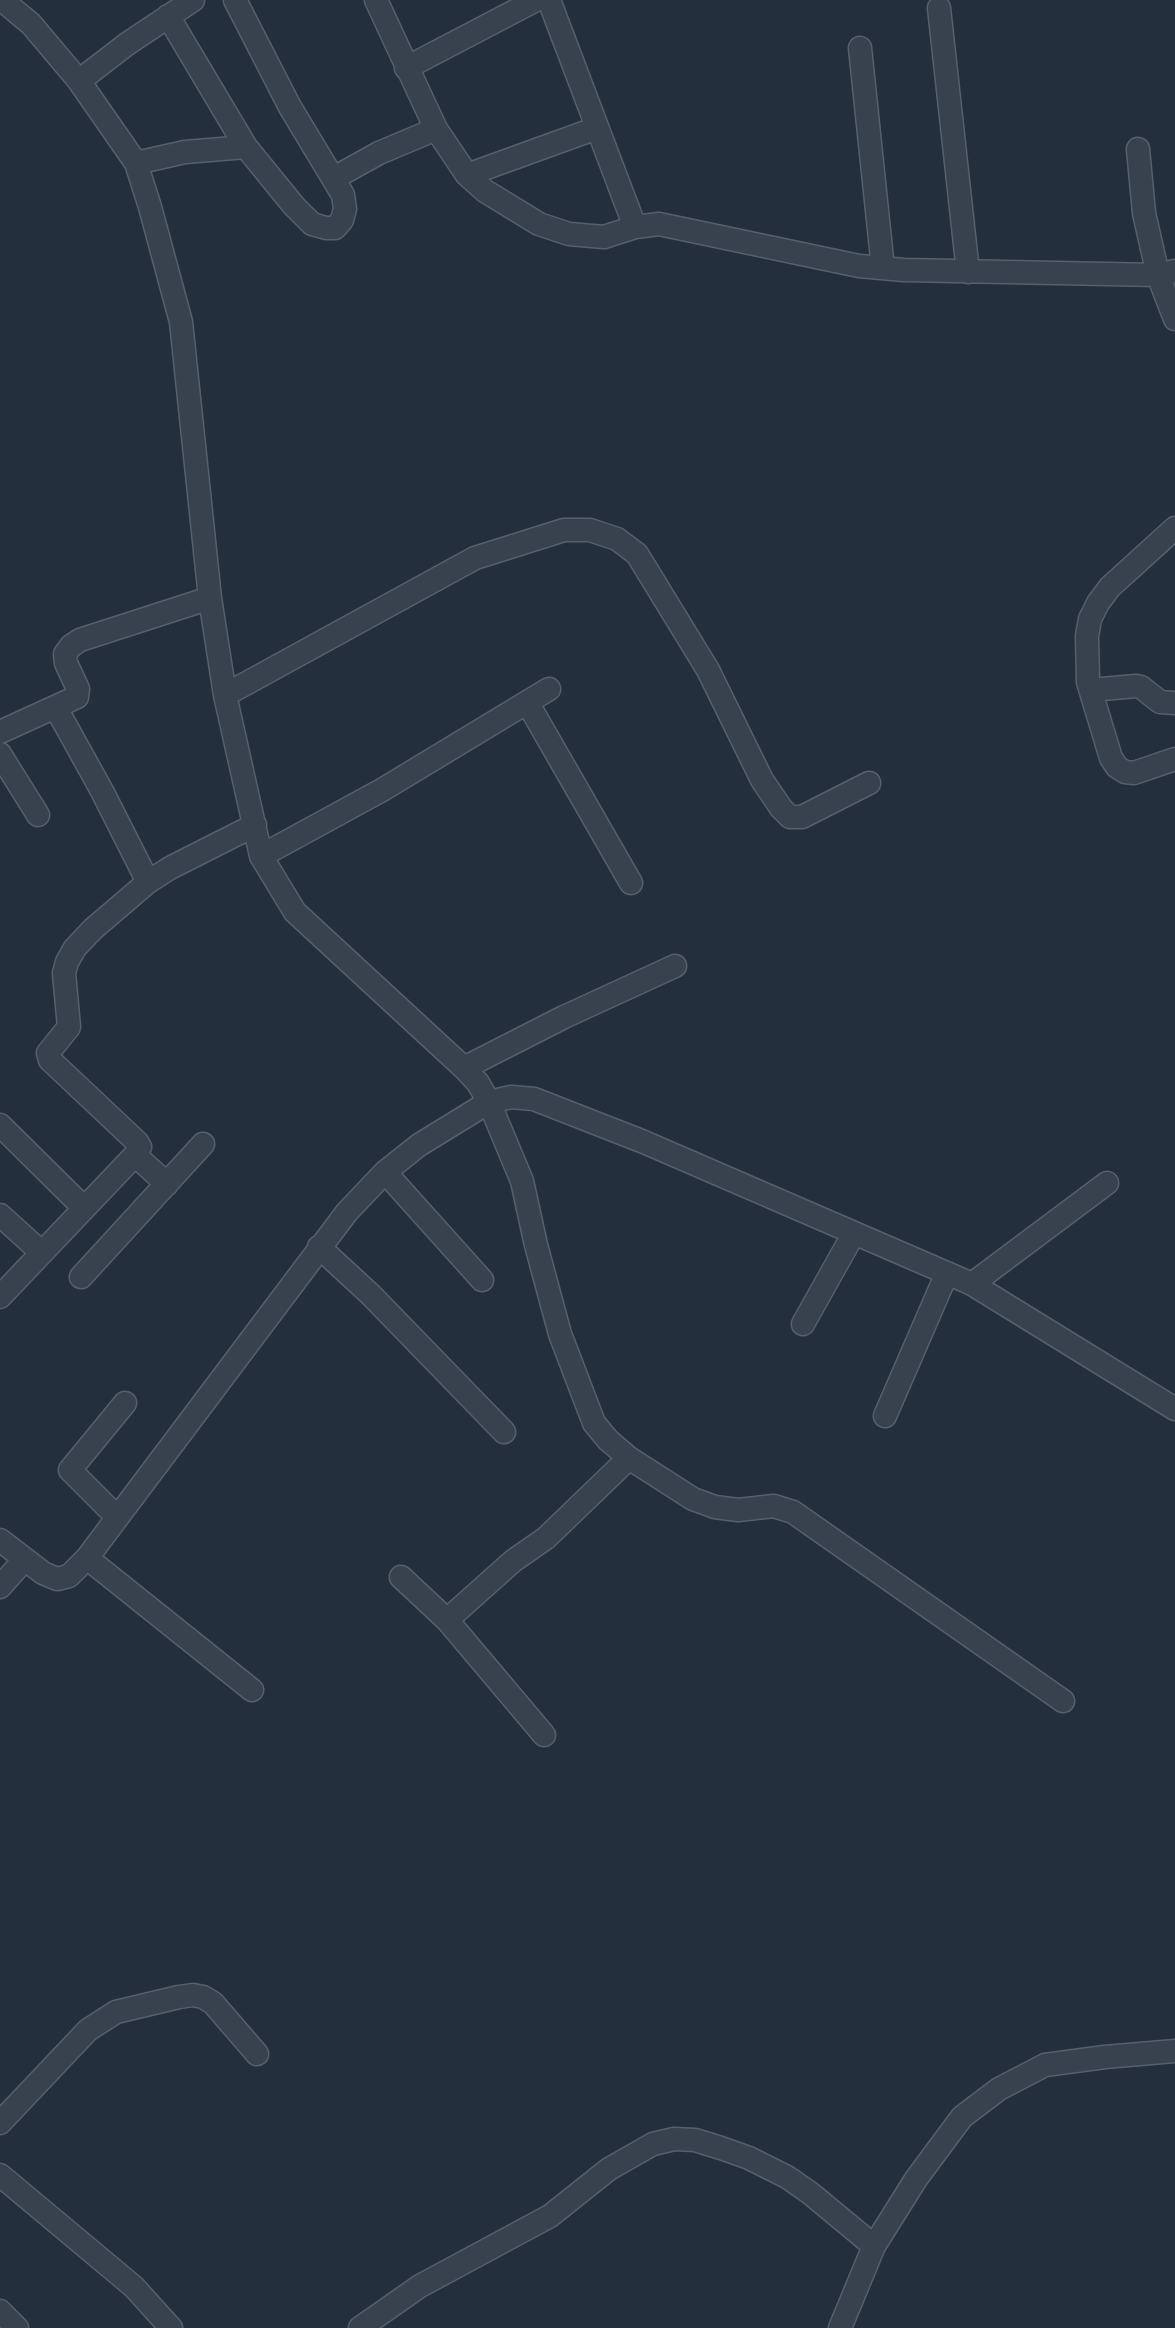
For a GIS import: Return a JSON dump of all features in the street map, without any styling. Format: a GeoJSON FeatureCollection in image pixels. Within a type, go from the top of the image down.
{"type":"FeatureCollection","features":[{"type":"Feature","properties":{"kind":"street"},"geometry":{"type":"LineString","coordinates":[[3,0],[31,24],[79,81],[136,163],[181,322],[210,598],[225,695],[261,856],[296,912],[478,1083],[489,1102],[522,1181],[557,1323],[583,1399],[594,1423],[608,1440],[629,1458],[693,1499],[715,1507],[738,1510],[774,1506],[793,1512],[1063,1701]]}},
{"type":"Feature","properties":{"kind":"street"},"geometry":{"type":"LineString","coordinates":[[79,81],[127,44],[193,0]]}},
{"type":"Feature","properties":{"kind":"street"},"geometry":{"type":"LineString","coordinates":[[168,16],[246,147],[294,206],[312,224],[335,228],[342,220],[345,209],[343,195],[290,107],[235,0]]}},
{"type":"Feature","properties":{"kind":"street"},"geometry":{"type":"LineString","coordinates":[[376,0],[436,129],[467,175],[485,191],[539,224],[569,234],[604,237],[635,227],[659,224],[859,266],[883,268],[968,272],[1166,273]]}},
{"type":"Feature","properties":{"kind":"street"},"geometry":{"type":"LineString","coordinates":[[406,68],[536,0]]}},
{"type":"Feature","properties":{"kind":"street"},"geometry":{"type":"LineString","coordinates":[[549,0],[635,227]]}},
{"type":"Feature","properties":{"kind":"street"},"geometry":{"type":"LineString","coordinates":[[939,8],[968,272]]}},
{"type":"Feature","properties":{"kind":"street"},"geometry":{"type":"LineString","coordinates":[[860,48],[883,268]]}},
{"type":"Feature","properties":{"kind":"street"},"geometry":{"type":"LineString","coordinates":[[467,175],[597,128]]}},
{"type":"Feature","properties":{"kind":"street"},"geometry":{"type":"LineString","coordinates":[[334,178],[379,153],[436,129]]}},
{"type":"Feature","properties":{"kind":"street"},"geometry":{"type":"LineString","coordinates":[[136,163],[185,152],[246,147]]}},
{"type":"Feature","properties":{"kind":"street"},"geometry":{"type":"LineString","coordinates":[[1138,149],[1144,213],[1166,273],[1175,319]]}},
{"type":"Feature","properties":{"kind":"street"},"geometry":{"type":"LineString","coordinates":[[1175,528],[1110,587],[1090,619],[1087,636],[1088,682],[1111,758],[1117,767],[1125,772],[1134,773],[1175,759]]}},
{"type":"Feature","properties":{"kind":"street"},"geometry":{"type":"LineString","coordinates":[[225,695],[475,558],[564,530],[590,530],[616,538],[638,554],[708,670],[762,780],[790,817],[802,817],[869,783]]}},
{"type":"Feature","properties":{"kind":"street"},"geometry":{"type":"LineString","coordinates":[[0,732],[77,697],[78,689],[66,663],[65,654],[80,640],[210,598]]}},
{"type":"Feature","properties":{"kind":"street"},"geometry":{"type":"LineString","coordinates":[[1090,690],[1136,686],[1141,687],[1160,702],[1175,703]]}},
{"type":"Feature","properties":{"kind":"street"},"geometry":{"type":"LineString","coordinates":[[261,856],[382,790],[549,689]]}},
{"type":"Feature","properties":{"kind":"street"},"geometry":{"type":"LineString","coordinates":[[527,702],[631,883]]}},
{"type":"Feature","properties":{"kind":"street"},"geometry":{"type":"LineString","coordinates":[[56,708],[102,791],[148,882]]}},
{"type":"Feature","properties":{"kind":"street"},"geometry":{"type":"LineString","coordinates":[[0,754],[38,815]]}},
{"type":"Feature","properties":{"kind":"street"},"geometry":{"type":"LineString","coordinates":[[0,1297],[135,1155],[140,1147],[50,1060],[48,1053],[69,1027],[64,973],[66,962],[93,928],[148,882],[170,868],[255,825]]}},
{"type":"Feature","properties":{"kind":"street"},"geometry":{"type":"LineString","coordinates":[[464,1068],[564,1017],[675,966]]}},
{"type":"Feature","properties":{"kind":"street"},"geometry":{"type":"LineString","coordinates":[[0,1539],[43,1573],[57,1579],[69,1576],[87,1558],[347,1212],[385,1172],[420,1145],[489,1102],[511,1097],[534,1099],[644,1142],[972,1284],[1175,1408]]}},
{"type":"Feature","properties":{"kind":"street"},"geometry":{"type":"LineString","coordinates":[[0,1125],[84,1208]]}},
{"type":"Feature","properties":{"kind":"street"},"geometry":{"type":"LineString","coordinates":[[81,1276],[203,1144]]}},
{"type":"Feature","properties":{"kind":"street"},"geometry":{"type":"LineString","coordinates":[[135,1155],[167,1184]]}},
{"type":"Feature","properties":{"kind":"street"},"geometry":{"type":"LineString","coordinates":[[385,1172],[482,1280]]}},
{"type":"Feature","properties":{"kind":"street"},"geometry":{"type":"LineString","coordinates":[[972,1284],[1107,1183]]}},
{"type":"Feature","properties":{"kind":"street"},"geometry":{"type":"LineString","coordinates":[[0,1215],[41,1252]]}},
{"type":"Feature","properties":{"kind":"street"},"geometry":{"type":"LineString","coordinates":[[803,1324],[854,1233]]}},
{"type":"Feature","properties":{"kind":"street"},"geometry":{"type":"LineString","coordinates":[[319,1247],[371,1295],[504,1432]]}},
{"type":"Feature","properties":{"kind":"street"},"geometry":{"type":"LineString","coordinates":[[885,1416],[947,1273]]}},
{"type":"Feature","properties":{"kind":"street"},"geometry":{"type":"LineString","coordinates":[[117,1517],[70,1470],[125,1403]]}},
{"type":"Feature","properties":{"kind":"street"},"geometry":{"type":"LineString","coordinates":[[447,1620],[513,1561],[546,1538],[629,1458]]}},
{"type":"Feature","properties":{"kind":"street"},"geometry":{"type":"LineString","coordinates":[[87,1558],[252,1690]]}},
{"type":"Feature","properties":{"kind":"street"},"geometry":{"type":"LineString","coordinates":[[0,1587],[25,1559]]}},
{"type":"Feature","properties":{"kind":"street"},"geometry":{"type":"LineString","coordinates":[[401,1577],[447,1620],[544,1735]]}},
{"type":"Feature","properties":{"kind":"street"},"geometry":{"type":"LineString","coordinates":[[0,2123],[88,2030],[116,2012],[179,1997],[193,1995],[203,1997],[213,2003],[257,2054]]}},
{"type":"Feature","properties":{"kind":"street"},"geometry":{"type":"LineString","coordinates":[[840,2328],[874,2246],[916,2179],[962,2117],[999,2089],[1045,2065],[1175,2052]]}},
{"type":"Feature","properties":{"kind":"street"},"geometry":{"type":"LineString","coordinates":[[360,2328],[420,2286],[550,2216],[609,2169],[653,2144],[674,2139],[695,2140],[721,2148],[787,2176],[874,2246]]}},
{"type":"Feature","properties":{"kind":"street"},"geometry":{"type":"LineString","coordinates":[[0,2175],[134,2287],[171,2328]]}},
{"type":"Feature","properties":{"kind":"street"},"geometry":{"type":"LineString","coordinates":[[0,2311],[17,2328]]}}]}
